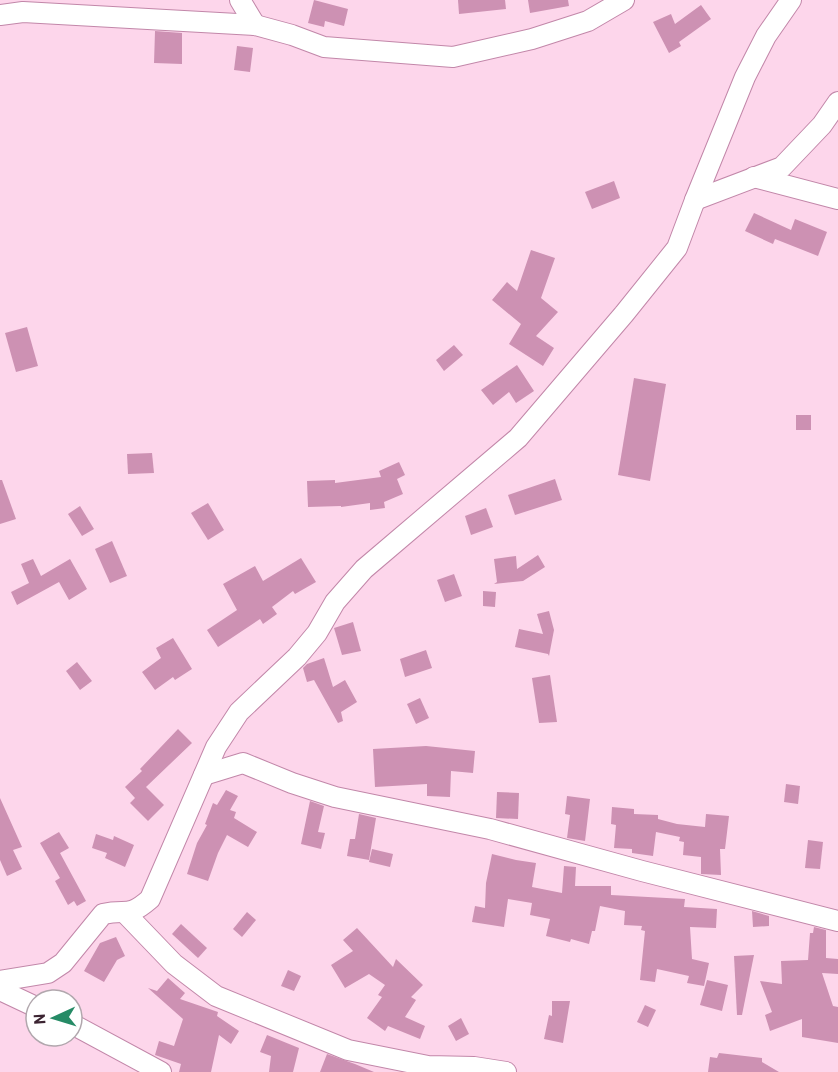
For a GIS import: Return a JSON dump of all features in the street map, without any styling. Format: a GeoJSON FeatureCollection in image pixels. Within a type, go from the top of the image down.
{"type":"FeatureCollection","features":[{"type":"Feature","properties":{"kind":"street"},"geometry":{"type":"LineString","coordinates":[[240,0],[255,25]]}},
{"type":"Feature","properties":{"kind":"street"},"geometry":{"type":"LineString","coordinates":[[0,15],[23,12],[255,25],[324,47],[453,57],[532,39],[588,21],[624,0]]}},
{"type":"Feature","properties":{"kind":"street"},"geometry":{"type":"LineString","coordinates":[[0,981],[48,973],[63,963],[103,914],[111,911],[125,913],[138,909],[150,899],[216,747],[239,712],[297,657],[317,633],[335,602],[364,569],[518,438],[624,314],[677,248],[745,78],[766,36],[791,0]]}},
{"type":"Feature","properties":{"kind":"street"},"geometry":{"type":"LineString","coordinates":[[695,200],[782,167],[822,125],[838,102]]}},
{"type":"Feature","properties":{"kind":"street"},"geometry":{"type":"LineString","coordinates":[[754,177],[838,199]]}},
{"type":"Feature","properties":{"kind":"street"},"geometry":{"type":"LineString","coordinates":[[204,775],[243,763],[335,797],[490,829],[838,921]]}},
{"type":"Feature","properties":{"kind":"street"},"geometry":{"type":"LineString","coordinates":[[125,913],[174,964],[216,996],[348,1050],[428,1069],[474,1067],[506,1072]]}},
{"type":"Feature","properties":{"kind":"street"},"geometry":{"type":"LineString","coordinates":[[0,990],[24,1001]]}},
{"type":"Feature","properties":{"kind":"street"},"geometry":{"type":"LineString","coordinates":[[84,1030],[161,1072]]}},
{"type":"Feature","properties":{"kind":"building"},"geometry":{"type":"Polygon","coordinates":[[[314,0],[348,9],[344,26],[325,21],[324,27],[308,23],[314,0]]]}},
{"type":"Feature","properties":{"kind":"building"},"geometry":{"type":"Polygon","coordinates":[[[458,0],[505,0],[506,9],[459,14],[458,0]]]}},
{"type":"Feature","properties":{"kind":"building"},"geometry":{"type":"Polygon","coordinates":[[[528,0],[568,0],[569,6],[530,13],[528,0]]]}},
{"type":"Feature","properties":{"kind":"building"},"geometry":{"type":"Polygon","coordinates":[[[701,5],[711,19],[679,42],[681,46],[669,53],[653,22],[671,14],[675,24],[701,5]]]}},
{"type":"Feature","properties":{"kind":"building"},"geometry":{"type":"Polygon","coordinates":[[[155,31],[182,33],[182,64],[154,63],[155,31]]]}},
{"type":"Feature","properties":{"kind":"building"},"geometry":{"type":"Polygon","coordinates":[[[237,46],[253,48],[250,72],[234,70],[237,46]]]}},
{"type":"Feature","properties":{"kind":"building"},"geometry":{"type":"Polygon","coordinates":[[[614,181],[620,198],[592,209],[585,192],[614,181]]]}},
{"type":"Feature","properties":{"kind":"building"},"geometry":{"type":"Polygon","coordinates":[[[754,213],[791,230],[795,219],[827,232],[818,256],[775,239],[773,244],[745,231],[754,213]]]}},
{"type":"Feature","properties":{"kind":"building"},"geometry":{"type":"Polygon","coordinates":[[[531,250],[555,258],[541,298],[558,312],[536,336],[554,348],[543,366],[509,344],[521,324],[492,300],[507,282],[517,291],[531,250]]]}},
{"type":"Feature","properties":{"kind":"building"},"geometry":{"type":"Polygon","coordinates":[[[27,327],[38,366],[16,372],[5,333],[27,327]]]}},
{"type":"Feature","properties":{"kind":"building"},"geometry":{"type":"Polygon","coordinates":[[[454,345],[463,355],[444,371],[436,360],[454,345]]]}},
{"type":"Feature","properties":{"kind":"building"},"geometry":{"type":"Polygon","coordinates":[[[517,365],[534,391],[516,403],[509,392],[493,405],[481,390],[517,365]]]}},
{"type":"Feature","properties":{"kind":"building"},"geometry":{"type":"Polygon","coordinates":[[[634,378],[666,384],[650,481],[618,475],[634,378]]]}},
{"type":"Feature","properties":{"kind":"building"},"geometry":{"type":"Polygon","coordinates":[[[796,415],[811,415],[811,430],[796,430],[796,415]]]}},
{"type":"Feature","properties":{"kind":"building"},"geometry":{"type":"Polygon","coordinates":[[[152,453],[154,473],[128,474],[127,454],[152,453]]]}},
{"type":"Feature","properties":{"kind":"building"},"geometry":{"type":"Polygon","coordinates":[[[399,462],[405,475],[397,479],[403,494],[384,502],[385,508],[370,510],[370,503],[341,507],[308,507],[307,481],[335,480],[335,483],[381,477],[379,471],[399,462]]]}},
{"type":"Feature","properties":{"kind":"building"},"geometry":{"type":"Polygon","coordinates":[[[555,479],[562,500],[515,515],[508,495],[555,479]]]}},
{"type":"Feature","properties":{"kind":"building"},"geometry":{"type":"Polygon","coordinates":[[[0,480],[2,480],[16,519],[0,524],[0,480]]]}},
{"type":"Feature","properties":{"kind":"building"},"geometry":{"type":"Polygon","coordinates":[[[208,503],[224,530],[208,540],[191,513],[208,503]]]}},
{"type":"Feature","properties":{"kind":"building"},"geometry":{"type":"Polygon","coordinates":[[[80,506],[94,529],[82,536],[68,514],[80,506]]]}},
{"type":"Feature","properties":{"kind":"building"},"geometry":{"type":"Polygon","coordinates":[[[486,508],[493,527],[471,535],[465,516],[486,508]]]}},
{"type":"Feature","properties":{"kind":"building"},"geometry":{"type":"Polygon","coordinates":[[[112,541],[127,576],[110,583],[95,549],[112,541]]]}},
{"type":"Feature","properties":{"kind":"building"},"geometry":{"type":"Polygon","coordinates":[[[538,555],[545,567],[523,581],[494,584],[497,582],[494,559],[516,556],[517,569],[538,555]]]}},
{"type":"Feature","properties":{"kind":"building"},"geometry":{"type":"Polygon","coordinates":[[[301,558],[316,582],[295,594],[293,591],[272,607],[277,614],[263,624],[260,619],[218,647],[207,630],[237,610],[223,584],[255,566],[263,581],[301,558]]]}},
{"type":"Feature","properties":{"kind":"building"},"geometry":{"type":"Polygon","coordinates":[[[33,559],[41,576],[70,559],[87,589],[69,600],[59,582],[17,605],[11,592],[29,583],[21,564],[33,559]]]}},
{"type":"Feature","properties":{"kind":"building"},"geometry":{"type":"Polygon","coordinates":[[[454,574],[462,596],[445,602],[437,580],[454,574]]]}},
{"type":"Feature","properties":{"kind":"building"},"geometry":{"type":"Polygon","coordinates":[[[483,591],[496,592],[495,607],[483,606],[483,591]]]}},
{"type":"Feature","properties":{"kind":"building"},"geometry":{"type":"Polygon","coordinates":[[[549,611],[554,630],[549,656],[515,647],[519,629],[543,634],[537,614],[549,611]]]}},
{"type":"Feature","properties":{"kind":"building"},"geometry":{"type":"Polygon","coordinates":[[[353,622],[361,651],[342,655],[334,628],[353,622]]]}},
{"type":"Feature","properties":{"kind":"building"},"geometry":{"type":"Polygon","coordinates":[[[173,638],[192,669],[175,680],[173,677],[155,690],[142,672],[161,658],[156,648],[173,638]]]}},
{"type":"Feature","properties":{"kind":"building"},"geometry":{"type":"Polygon","coordinates":[[[426,650],[432,668],[405,677],[400,659],[426,650]]]}},
{"type":"Feature","properties":{"kind":"building"},"geometry":{"type":"Polygon","coordinates":[[[324,658],[333,687],[345,680],[357,702],[341,712],[343,721],[338,723],[314,680],[307,682],[303,668],[307,664],[324,658]]]}},
{"type":"Feature","properties":{"kind":"building"},"geometry":{"type":"Polygon","coordinates":[[[77,662],[92,681],[80,690],[66,671],[77,662]]]}},
{"type":"Feature","properties":{"kind":"building"},"geometry":{"type":"Polygon","coordinates":[[[550,675],[557,722],[539,723],[532,678],[550,675]]]}},
{"type":"Feature","properties":{"kind":"building"},"geometry":{"type":"Polygon","coordinates":[[[420,698],[429,718],[416,724],[407,704],[420,698]]]}},
{"type":"Feature","properties":{"kind":"building"},"geometry":{"type":"Polygon","coordinates":[[[178,729],[192,743],[146,787],[164,805],[148,821],[130,803],[135,798],[125,787],[178,729]]]}},
{"type":"Feature","properties":{"kind":"building"},"geometry":{"type":"Polygon","coordinates":[[[426,746],[475,751],[473,773],[451,771],[450,797],[427,796],[427,784],[375,787],[373,749],[426,746]]]}},
{"type":"Feature","properties":{"kind":"building"},"geometry":{"type":"Polygon","coordinates":[[[786,784],[800,786],[798,804],[784,802],[786,784]]]}},
{"type":"Feature","properties":{"kind":"building"},"geometry":{"type":"Polygon","coordinates":[[[226,790],[238,796],[230,810],[236,812],[234,818],[257,832],[248,847],[227,835],[208,881],[187,874],[197,843],[207,825],[205,824],[213,803],[217,805],[226,790]]]}},
{"type":"Feature","properties":{"kind":"building"},"geometry":{"type":"Polygon","coordinates":[[[497,792],[519,793],[518,819],[496,818],[497,792]]]}},
{"type":"Feature","properties":{"kind":"building"},"geometry":{"type":"Polygon","coordinates":[[[567,796],[590,799],[585,841],[567,838],[570,815],[565,814],[567,796]]]}},
{"type":"Feature","properties":{"kind":"building"},"geometry":{"type":"Polygon","coordinates":[[[0,798],[22,847],[13,850],[22,869],[7,876],[0,860],[0,798]]]}},
{"type":"Feature","properties":{"kind":"building"},"geometry":{"type":"Polygon","coordinates":[[[310,801],[324,806],[318,832],[325,833],[321,849],[301,844],[310,801]]]}},
{"type":"Feature","properties":{"kind":"building"},"geometry":{"type":"Polygon","coordinates":[[[612,807],[634,809],[634,814],[658,815],[658,819],[677,824],[705,827],[706,814],[729,816],[725,849],[720,849],[721,875],[701,874],[701,857],[683,855],[684,842],[679,841],[680,837],[656,832],[653,856],[632,853],[632,849],[614,848],[616,825],[611,824],[612,807]]]}},
{"type":"Feature","properties":{"kind":"building"},"geometry":{"type":"Polygon","coordinates":[[[359,814],[376,818],[369,860],[347,856],[350,839],[355,839],[359,814]]]}},
{"type":"Feature","properties":{"kind":"building"},"geometry":{"type":"Polygon","coordinates":[[[59,832],[69,848],[60,853],[86,901],[77,906],[74,901],[68,905],[55,881],[60,878],[40,843],[59,832]]]}},
{"type":"Feature","properties":{"kind":"building"},"geometry":{"type":"Polygon","coordinates":[[[96,834],[113,840],[114,836],[134,845],[125,867],[105,858],[107,853],[92,848],[96,834]]]}},
{"type":"Feature","properties":{"kind":"building"},"geometry":{"type":"Polygon","coordinates":[[[808,840],[823,842],[820,869],[805,868],[808,840]]]}},
{"type":"Feature","properties":{"kind":"building"},"geometry":{"type":"Polygon","coordinates":[[[372,849],[393,854],[390,867],[369,862],[372,849]]]}},
{"type":"Feature","properties":{"kind":"building"},"geometry":{"type":"Polygon","coordinates":[[[492,854],[536,863],[532,887],[562,893],[564,866],[576,867],[575,886],[611,886],[611,895],[685,899],[684,907],[717,909],[716,928],[690,927],[692,959],[709,963],[704,986],[687,983],[689,976],[657,969],[655,982],[640,980],[645,931],[641,930],[642,926],[624,925],[625,911],[600,906],[595,931],[592,931],[589,944],[546,936],[550,919],[530,915],[532,903],[508,899],[504,927],[472,922],[475,906],[485,908],[486,883],[492,854]]]}},
{"type":"Feature","properties":{"kind":"building"},"geometry":{"type":"Polygon","coordinates":[[[752,911],[769,916],[769,926],[753,927],[752,911]]]}},
{"type":"Feature","properties":{"kind":"building"},"geometry":{"type":"Polygon","coordinates":[[[247,912],[256,920],[242,937],[233,929],[247,912]]]}},
{"type":"Feature","properties":{"kind":"building"},"geometry":{"type":"Polygon","coordinates":[[[181,924],[207,948],[198,958],[172,934],[181,924]]]}},
{"type":"Feature","properties":{"kind":"building"},"geometry":{"type":"Polygon","coordinates":[[[814,927],[826,930],[826,958],[838,959],[838,974],[822,973],[833,1006],[838,1007],[838,1043],[802,1037],[802,1019],[770,1031],[765,1015],[772,1012],[760,981],[782,984],[781,961],[808,960],[810,933],[813,933],[814,927]]]}},
{"type":"Feature","properties":{"kind":"building"},"geometry":{"type":"Polygon","coordinates":[[[357,928],[393,967],[396,959],[423,985],[411,997],[416,1000],[405,1017],[425,1026],[420,1039],[388,1026],[385,1031],[367,1018],[382,997],[378,995],[385,985],[369,974],[345,988],[331,965],[353,951],[343,940],[357,928]]]}},
{"type":"Feature","properties":{"kind":"building"},"geometry":{"type":"Polygon","coordinates":[[[116,937],[125,956],[117,960],[104,982],[84,971],[100,943],[116,937]]]}},
{"type":"Feature","properties":{"kind":"building"},"geometry":{"type":"Polygon","coordinates":[[[754,955],[742,1015],[737,1015],[734,956],[754,955]]]}},
{"type":"Feature","properties":{"kind":"building"},"geometry":{"type":"Polygon","coordinates":[[[288,970],[301,976],[294,991],[281,986],[288,970]]]}},
{"type":"Feature","properties":{"kind":"building"},"geometry":{"type":"Polygon","coordinates":[[[168,978],[185,993],[180,999],[218,1012],[217,1016],[239,1031],[231,1044],[219,1035],[211,1072],[179,1072],[181,1064],[155,1055],[159,1041],[174,1046],[183,1019],[148,988],[157,991],[168,978]]]}},
{"type":"Feature","properties":{"kind":"building"},"geometry":{"type":"Polygon","coordinates":[[[707,980],[728,985],[722,1011],[700,1005],[707,980]]]}},
{"type":"Feature","properties":{"kind":"building"},"geometry":{"type":"Polygon","coordinates":[[[552,1001],[570,1001],[563,1043],[544,1039],[549,1015],[552,1016],[552,1001]]]}},
{"type":"Feature","properties":{"kind":"building"},"geometry":{"type":"Polygon","coordinates":[[[645,1005],[656,1010],[648,1027],[637,1022],[645,1005]]]}},
{"type":"Feature","properties":{"kind":"building"},"geometry":{"type":"Polygon","coordinates":[[[461,1018],[469,1034],[456,1041],[448,1026],[461,1018]]]}},
{"type":"Feature","properties":{"kind":"building"},"geometry":{"type":"Polygon","coordinates":[[[267,1035],[299,1048],[293,1072],[269,1072],[271,1056],[260,1052],[267,1035]]]}},
{"type":"Feature","properties":{"kind":"building"},"geometry":{"type":"Polygon","coordinates":[[[719,1053],[762,1058],[762,1062],[779,1072],[708,1072],[710,1057],[717,1058],[719,1053]]]}},
{"type":"Feature","properties":{"kind":"building"},"geometry":{"type":"Polygon","coordinates":[[[327,1054],[355,1064],[374,1072],[320,1072],[327,1054]]]}}]}
